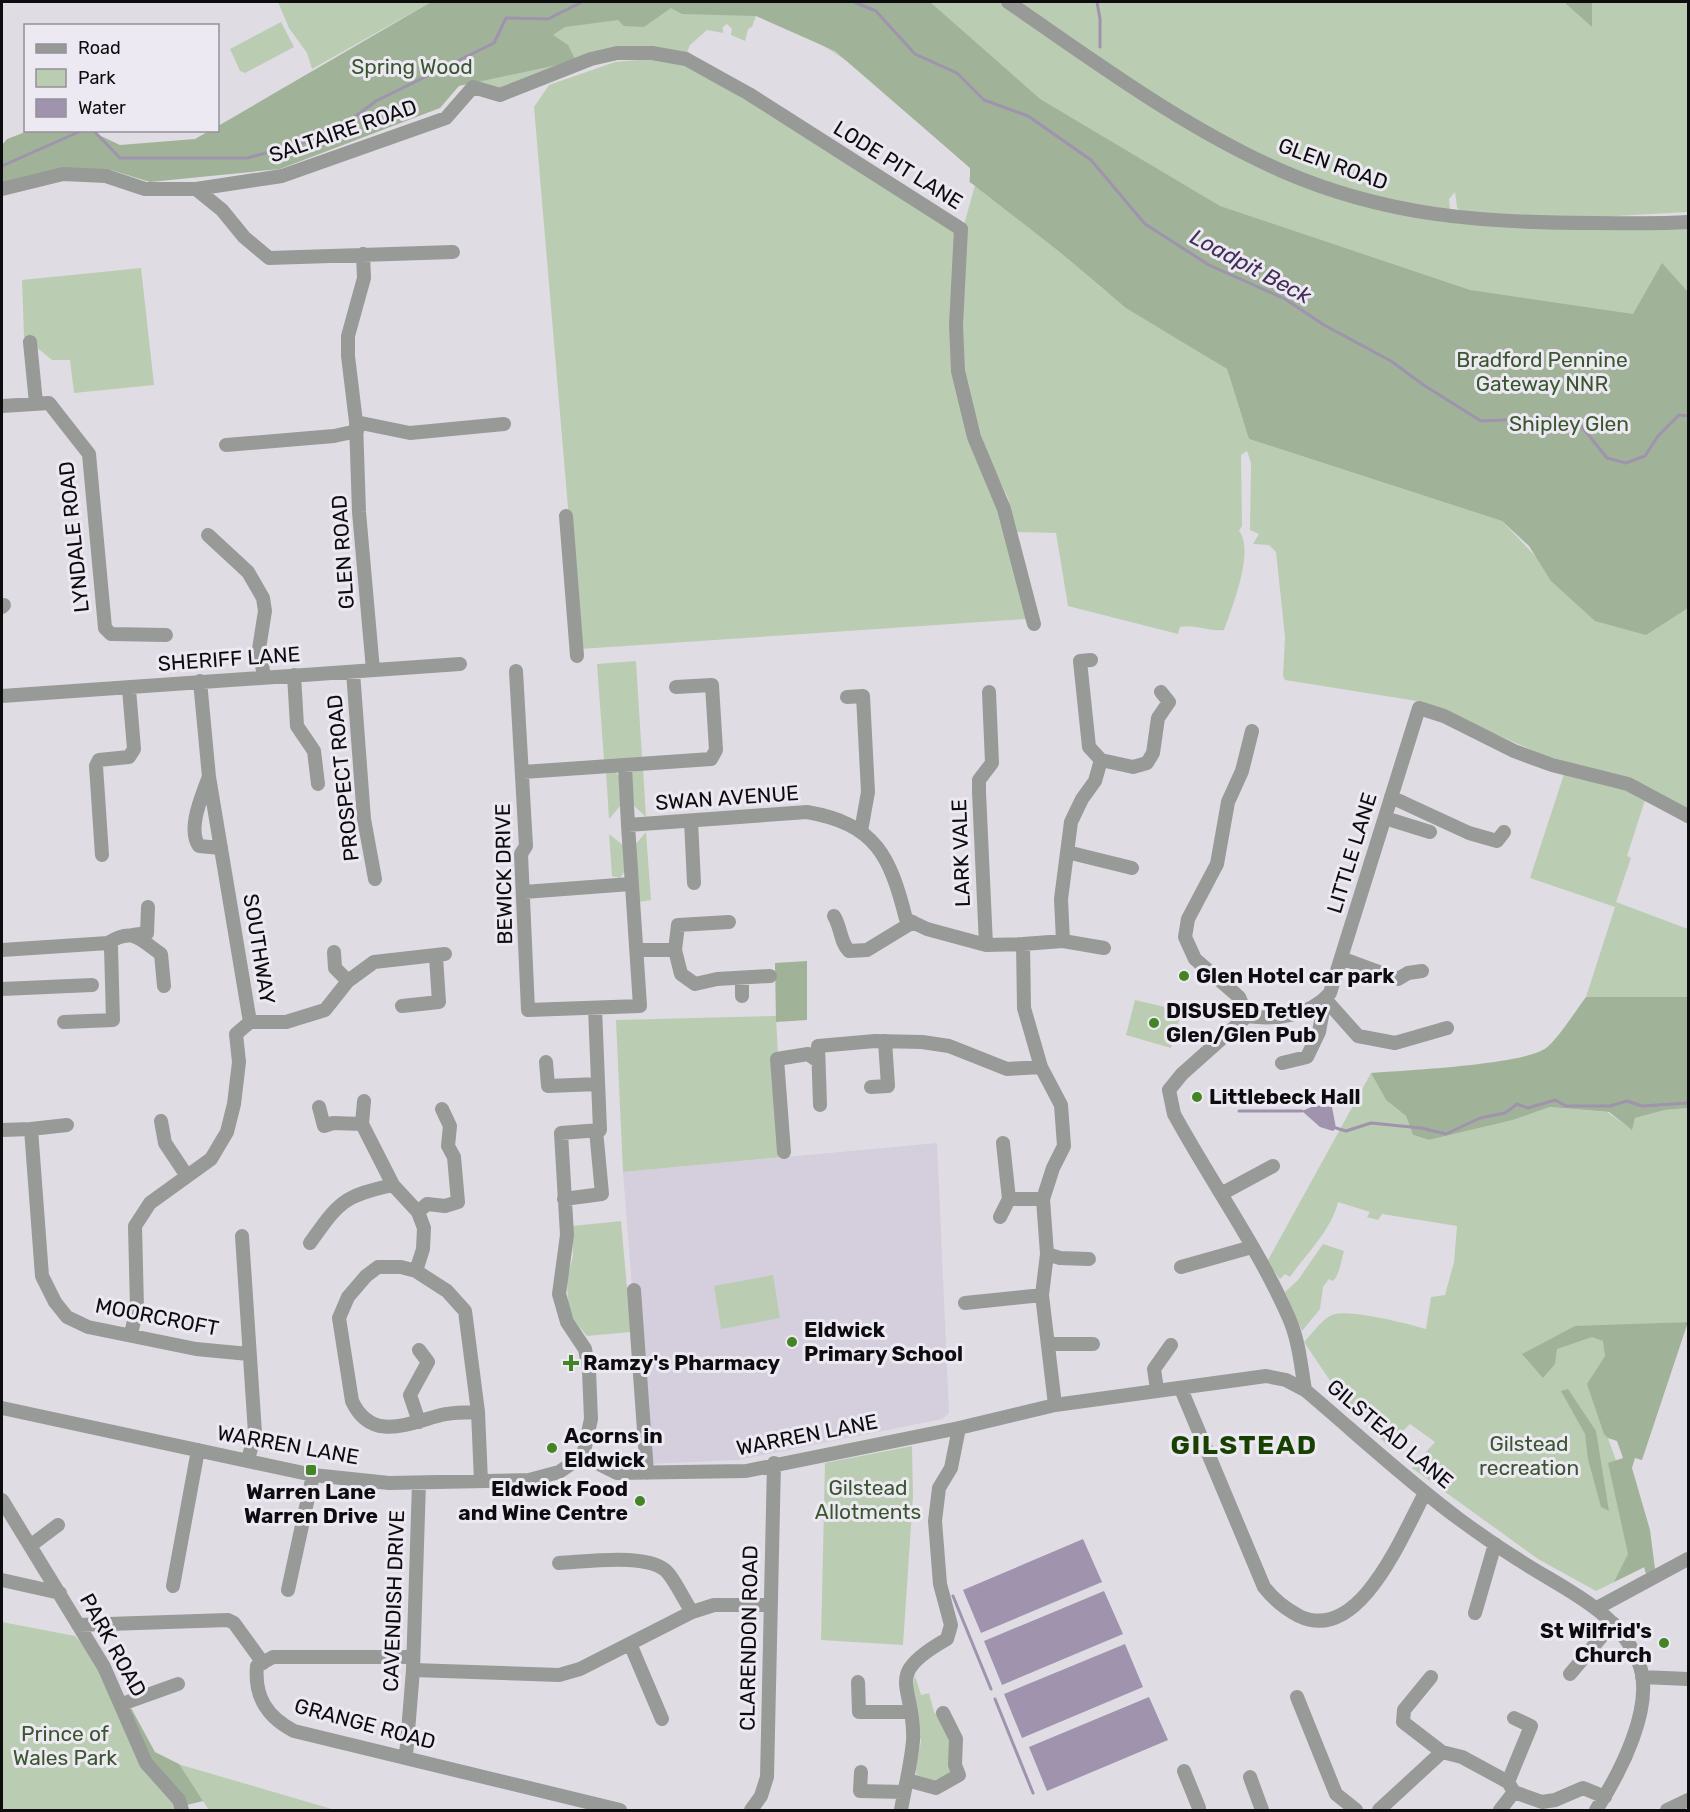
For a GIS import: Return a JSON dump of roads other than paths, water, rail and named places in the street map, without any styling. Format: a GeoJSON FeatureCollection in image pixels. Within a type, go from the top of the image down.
{"type":"FeatureCollection","features":[{"type":"Feature","properties":{"kind":"street","name":"GLEN ROAD"},"geometry":{"type":"LineString","coordinates":[[1008,2],[1163,106],[1232,145],[1283,171],[1376,204],[1455,219],[1509,223],[1689,222]]}},
{"type":"Feature","properties":{"kind":"street","name":"LODE PIT LANE"},"geometry":{"type":"LineString","coordinates":[[472,87],[500,95],[591,60],[617,53],[652,53],[686,59],[749,94],[961,229],[956,325],[958,371],[974,437],[1004,509],[1034,624]]}},
{"type":"Feature","properties":{"kind":"street","name":"SALTAIRE ROAD"},"geometry":{"type":"LineString","coordinates":[[2,189],[63,174],[106,176],[145,189],[196,189],[282,176],[446,118],[472,87]]}},
{"type":"Feature","properties":{"kind":"street"},"geometry":{"type":"LineString","coordinates":[[196,189],[222,210],[244,237],[269,258],[453,252]]}},
{"type":"Feature","properties":{"kind":"street","name":"GLEN ROAD"},"geometry":{"type":"LineString","coordinates":[[363,254],[364,278],[348,336],[348,356],[357,426],[360,512],[373,670]]}},
{"type":"Feature","properties":{"kind":"street"},"geometry":{"type":"LineString","coordinates":[[2,406],[36,403],[30,342]]}},
{"type":"Feature","properties":{"kind":"street","name":"LYNDALE ROAD"},"geometry":{"type":"LineString","coordinates":[[36,403],[49,403],[89,454],[105,628],[111,634],[126,636],[166,635]]}},
{"type":"Feature","properties":{"kind":"street"},"geometry":{"type":"LineString","coordinates":[[226,445],[334,436],[357,426],[410,433],[504,424]]}},
{"type":"Feature","properties":{"kind":"street"},"geometry":{"type":"LineString","coordinates":[[566,516],[577,656]]}},
{"type":"Feature","properties":{"kind":"street"},"geometry":{"type":"LineString","coordinates":[[208,535],[248,572],[262,598],[265,611],[259,649],[264,676]]}},
{"type":"Feature","properties":{"kind":"street"},"geometry":{"type":"LineString","coordinates":[[1090,660],[1080,661],[1089,747],[1101,760],[1133,767],[1147,764],[1153,753],[1158,718],[1169,697]]}},
{"type":"Feature","properties":{"kind":"street","name":"SHERIFF LANE"},"geometry":{"type":"LineString","coordinates":[[2,696],[129,689],[264,676],[460,664]]}},
{"type":"Feature","properties":{"kind":"street","name":"BEWICK DRIVE"},"geometry":{"type":"LineString","coordinates":[[516,671],[526,846],[521,854],[528,1010],[595,1008]]}},
{"type":"Feature","properties":{"kind":"street","name":"PROSPECT ROAD"},"geometry":{"type":"LineString","coordinates":[[353,672],[364,819],[375,879]]}},
{"type":"Feature","properties":{"kind":"street"},"geometry":{"type":"LineString","coordinates":[[294,675],[297,726],[314,750],[318,783]]}},
{"type":"Feature","properties":{"kind":"street","name":"SOUTHWAY"},"geometry":{"type":"LineString","coordinates":[[131,1334],[137,1308],[135,1226],[150,1203],[211,1159],[227,1132],[234,1104],[239,1062],[236,1034],[250,1022],[209,777],[200,681]]}},
{"type":"Feature","properties":{"kind":"street"},"geometry":{"type":"LineString","coordinates":[[522,772],[711,759],[716,750],[712,684],[676,687]]}},
{"type":"Feature","properties":{"kind":"street"},"geometry":{"type":"LineString","coordinates":[[102,855],[96,766],[99,760],[129,757],[134,749],[129,689]]}},
{"type":"Feature","properties":{"kind":"street","name":"LARK VALE"},"geometry":{"type":"LineString","coordinates":[[986,945],[979,780],[992,763],[989,692]]}},
{"type":"Feature","properties":{"kind":"street"},"geometry":{"type":"LineString","coordinates":[[847,697],[878,695]]}},
{"type":"Feature","properties":{"kind":"street"},"geometry":{"type":"LineString","coordinates":[[861,831],[868,792],[863,696]]}},
{"type":"Feature","properties":{"kind":"street","name":"LITTLE LANE"},"geometry":{"type":"LineString","coordinates":[[1282,1063],[1307,1056],[1319,1032],[1322,1002],[1330,993],[1419,708],[1444,716],[1514,751],[1552,765],[1628,784],[1689,816]]}},
{"type":"Feature","properties":{"kind":"street"},"geometry":{"type":"LineString","coordinates":[[1252,731],[1242,771],[1228,802],[1218,864],[1188,919],[1185,937],[1196,959],[1239,997],[1247,1016],[1260,1018],[1294,1014],[1322,1002],[1358,1036],[1395,1043],[1447,1028]]}},
{"type":"Feature","properties":{"kind":"street"},"geometry":{"type":"LineString","coordinates":[[1063,941],[1061,899],[1071,822],[1082,799],[1095,782],[1101,760]]}},
{"type":"Feature","properties":{"kind":"street"},"geometry":{"type":"LineString","coordinates":[[625,766],[628,825]]}},
{"type":"Feature","properties":{"kind":"street","name":"SOUTHWAY"},"geometry":{"type":"LineString","coordinates":[[209,777],[201,800],[194,835],[199,846],[210,849],[221,848]]}},
{"type":"Feature","properties":{"kind":"street"},"geometry":{"type":"LineString","coordinates":[[1391,797],[1469,833],[1497,841],[1504,832]]}},
{"type":"Feature","properties":{"kind":"street","name":"SWAN AVENUE"},"geometry":{"type":"LineString","coordinates":[[595,1008],[640,1006],[628,825],[807,812],[835,817],[861,831],[885,857],[906,919],[913,922]]}},
{"type":"Feature","properties":{"kind":"street"},"geometry":{"type":"LineString","coordinates":[[1385,818],[1430,832]]}},
{"type":"Feature","properties":{"kind":"street"},"geometry":{"type":"LineString","coordinates":[[691,821],[694,883]]}},
{"type":"Feature","properties":{"kind":"street"},"geometry":{"type":"LineString","coordinates":[[1067,852],[1132,868]]}},
{"type":"Feature","properties":{"kind":"street"},"geometry":{"type":"LineString","coordinates":[[524,892],[631,884]]}},
{"type":"Feature","properties":{"kind":"street"},"geometry":{"type":"LineString","coordinates":[[2,950],[108,943],[121,935],[147,933],[148,907]]}},
{"type":"Feature","properties":{"kind":"street"},"geometry":{"type":"LineString","coordinates":[[834,916],[840,926],[844,945],[849,951],[867,950],[913,922],[927,929],[986,945],[1063,941],[1104,948]]}},
{"type":"Feature","properties":{"kind":"street"},"geometry":{"type":"LineString","coordinates":[[729,922],[678,925],[675,950],[681,974],[695,984],[717,979],[770,976]]}},
{"type":"Feature","properties":{"kind":"street"},"geometry":{"type":"LineString","coordinates":[[133,934],[161,954],[164,986]]}},
{"type":"Feature","properties":{"kind":"street"},"geometry":{"type":"LineString","coordinates":[[64,1022],[113,1020],[111,947],[108,943]]}},
{"type":"Feature","properties":{"kind":"street"},"geometry":{"type":"LineString","coordinates":[[1023,944],[1024,1008],[1041,1067],[1061,1105],[1064,1146],[1053,1168],[1043,1199],[1047,1254],[1042,1295],[1055,1405]]}},
{"type":"Feature","properties":{"kind":"street"},"geometry":{"type":"LineString","coordinates":[[637,950],[675,950]]}},
{"type":"Feature","properties":{"kind":"street"},"geometry":{"type":"LineString","coordinates":[[334,952],[335,968],[348,981]]}},
{"type":"Feature","properties":{"kind":"street"},"geometry":{"type":"LineString","coordinates":[[250,1022],[286,1022],[325,1010],[348,981],[374,962],[441,955],[439,1002],[402,1006]]}},
{"type":"Feature","properties":{"kind":"street"},"geometry":{"type":"LineString","coordinates":[[1341,958],[1398,979],[1408,973],[1422,971]]}},
{"type":"Feature","properties":{"kind":"street"},"geometry":{"type":"LineString","coordinates":[[741,978],[742,996]]}},
{"type":"Feature","properties":{"kind":"street"},"geometry":{"type":"LineString","coordinates":[[2,989],[92,985]]}},
{"type":"Feature","properties":{"kind":"street"},"geometry":{"type":"LineString","coordinates":[[583,1456],[591,1419],[590,1370],[585,1349],[567,1322],[560,1298],[567,1235],[561,1133],[600,1130],[595,1008]]}},
{"type":"Feature","properties":{"kind":"street","name":"GILSTEAD LANE"},"geometry":{"type":"LineString","coordinates":[[1247,1016],[1182,1074],[1169,1090],[1174,1114],[1252,1247],[1289,1319],[1305,1390],[1425,1493],[1495,1544],[1597,1608],[1612,1623],[1638,1661],[1642,1677],[1642,1705],[1636,1730],[1605,1797],[1596,1810]]}},
{"type":"Feature","properties":{"kind":"street"},"geometry":{"type":"LineString","coordinates":[[820,1105],[818,1046],[885,1041],[949,1046],[1007,1069],[1041,1067]]}},
{"type":"Feature","properties":{"kind":"street"},"geometry":{"type":"LineString","coordinates":[[871,1087],[888,1086],[885,1041]]}},
{"type":"Feature","properties":{"kind":"street"},"geometry":{"type":"LineString","coordinates":[[784,1152],[777,1059],[808,1054],[818,1061]]}},
{"type":"Feature","properties":{"kind":"street"},"geometry":{"type":"LineString","coordinates":[[546,1062],[548,1086],[598,1084]]}},
{"type":"Feature","properties":{"kind":"street"},"geometry":{"type":"LineString","coordinates":[[364,1101],[362,1124],[393,1185],[418,1212],[424,1228],[423,1248],[416,1271]]}},
{"type":"Feature","properties":{"kind":"street"},"geometry":{"type":"LineString","coordinates":[[319,1107],[324,1126],[333,1123],[362,1124]]}},
{"type":"Feature","properties":{"kind":"street"},"geometry":{"type":"LineString","coordinates":[[418,1212],[427,1204],[445,1206],[458,1202],[454,1157],[448,1146],[450,1126],[442,1109]]}},
{"type":"Feature","properties":{"kind":"street"},"geometry":{"type":"LineString","coordinates":[[161,1121],[165,1143],[187,1176]]}},
{"type":"Feature","properties":{"kind":"street"},"geometry":{"type":"LineString","coordinates":[[2,1130],[31,1130],[67,1125]]}},
{"type":"Feature","properties":{"kind":"street","name":"MOORCROFT"},"geometry":{"type":"LineString","coordinates":[[31,1130],[42,1276],[55,1302],[67,1317],[88,1327],[196,1349],[249,1354]]}},
{"type":"Feature","properties":{"kind":"street"},"geometry":{"type":"LineString","coordinates":[[564,1199],[602,1194],[596,1130]]}},
{"type":"Feature","properties":{"kind":"street"},"geometry":{"type":"LineString","coordinates":[[1000,1217],[1010,1199],[1003,1143]]}},
{"type":"Feature","properties":{"kind":"street"},"geometry":{"type":"LineString","coordinates":[[1221,1194],[1273,1166]]}},
{"type":"Feature","properties":{"kind":"street"},"geometry":{"type":"LineString","coordinates":[[310,1243],[336,1207],[361,1192],[393,1185]]}},
{"type":"Feature","properties":{"kind":"street"},"geometry":{"type":"LineString","coordinates":[[1010,1199],[1043,1199]]}},
{"type":"Feature","properties":{"kind":"street"},"geometry":{"type":"LineString","coordinates":[[242,1236],[255,1433],[248,1460]]}},
{"type":"Feature","properties":{"kind":"street"},"geometry":{"type":"LineString","coordinates":[[1181,1267],[1252,1247]]}},
{"type":"Feature","properties":{"kind":"street"},"geometry":{"type":"LineString","coordinates":[[1047,1254],[1060,1258],[1089,1259]]}},
{"type":"Feature","properties":{"kind":"street"},"geometry":{"type":"LineString","coordinates":[[478,1412],[443,1414],[397,1427],[375,1425],[364,1420],[356,1411],[352,1401],[339,1318],[348,1297],[366,1276],[378,1267],[401,1267],[416,1271],[447,1291],[465,1311],[478,1412],[481,1481]]}},
{"type":"Feature","properties":{"kind":"street"},"geometry":{"type":"LineString","coordinates":[[634,1290],[647,1473]]}},
{"type":"Feature","properties":{"kind":"street"},"geometry":{"type":"LineString","coordinates":[[965,1303],[1042,1295]]}},
{"type":"Feature","properties":{"kind":"street"},"geometry":{"type":"LineString","coordinates":[[1048,1344],[1093,1344]]}},
{"type":"Feature","properties":{"kind":"street"},"geometry":{"type":"LineString","coordinates":[[1157,1389],[1154,1369],[1172,1345]]}},
{"type":"Feature","properties":{"kind":"street"},"geometry":{"type":"LineString","coordinates":[[419,1350],[428,1362],[410,1395],[419,1422]]}},
{"type":"Feature","properties":{"kind":"street","name":"WARREN LANE"},"geometry":{"type":"LineString","coordinates":[[2,1408],[313,1475],[419,1483],[529,1480],[559,1472],[583,1456],[617,1473],[746,1471],[774,1463],[959,1428],[1055,1405],[1157,1389],[1181,1389],[1266,1376],[1286,1380],[1305,1390]]}},
{"type":"Feature","properties":{"kind":"street"},"geometry":{"type":"LineString","coordinates":[[1181,1389],[1264,1587],[1274,1600],[1309,1621],[1331,1620],[1356,1607],[1374,1585],[1425,1493]]}},
{"type":"Feature","properties":{"kind":"street"},"geometry":{"type":"LineString","coordinates":[[901,1810],[913,1738],[905,1682],[912,1663],[921,1654],[947,1639],[951,1625],[940,1584],[935,1521],[939,1488],[951,1468],[959,1428]]}},
{"type":"Feature","properties":{"kind":"street"},"geometry":{"type":"LineString","coordinates":[[173,1586],[198,1450]]}},
{"type":"Feature","properties":{"kind":"street","name":"CLARENDON ROAD"},"geometry":{"type":"LineString","coordinates":[[751,1810],[761,1796],[767,1777],[774,1463]]}},
{"type":"Feature","properties":{"kind":"street"},"geometry":{"type":"LineString","coordinates":[[288,1590],[313,1475]]}},
{"type":"Feature","properties":{"kind":"street","name":"CAVENDISH DRIVE"},"geometry":{"type":"LineString","coordinates":[[406,1756],[413,1664],[419,1483]]}},
{"type":"Feature","properties":{"kind":"street","name":"PARK ROAD"},"geometry":{"type":"LineString","coordinates":[[2,1500],[104,1667],[146,1763],[179,1800],[182,1810]]}},
{"type":"Feature","properties":{"kind":"street"},"geometry":{"type":"LineString","coordinates":[[30,1546],[58,1525]]}},
{"type":"Feature","properties":{"kind":"street"},"geometry":{"type":"LineString","coordinates":[[1475,1613],[1495,1544]]}},
{"type":"Feature","properties":{"kind":"street"},"geometry":{"type":"LineString","coordinates":[[1597,1608],[1689,1559]]}},
{"type":"Feature","properties":{"kind":"street"},"geometry":{"type":"LineString","coordinates":[[559,1563],[640,1560],[659,1566],[667,1572],[692,1612]]}},
{"type":"Feature","properties":{"kind":"street"},"geometry":{"type":"LineString","coordinates":[[2,1580],[60,1593]]}},
{"type":"Feature","properties":{"kind":"street"},"geometry":{"type":"LineString","coordinates":[[78,1625],[228,1620],[234,1623],[262,1663],[273,1658],[413,1664],[559,1675],[580,1670],[631,1646],[692,1612],[714,1605],[771,1605]]}},
{"type":"Feature","properties":{"kind":"street"},"geometry":{"type":"LineString","coordinates":[[1570,1674],[1612,1623]]}},
{"type":"Feature","properties":{"kind":"street"},"geometry":{"type":"LineString","coordinates":[[631,1646],[662,1719]]}},
{"type":"Feature","properties":{"kind":"street","name":"GRANGE ROAD"},"geometry":{"type":"LineString","coordinates":[[262,1663],[257,1666],[256,1685],[276,1721],[294,1731],[406,1756],[620,1810]]}},
{"type":"Feature","properties":{"kind":"street"},"geometry":{"type":"LineString","coordinates":[[1431,1677],[1404,1710],[1403,1722],[1442,1752],[1462,1757],[1511,1787],[1542,1802],[1556,1800],[1583,1788],[1605,1797]]}},
{"type":"Feature","properties":{"kind":"street"},"geometry":{"type":"LineString","coordinates":[[1642,1677],[1689,1679]]}},
{"type":"Feature","properties":{"kind":"street"},"geometry":{"type":"LineString","coordinates":[[858,1682],[859,1712],[909,1712]]}},
{"type":"Feature","properties":{"kind":"street"},"geometry":{"type":"LineString","coordinates":[[122,1704],[178,1684]]}},
{"type":"Feature","properties":{"kind":"street"},"geometry":{"type":"LineString","coordinates":[[1297,1697],[1336,1794],[1356,1810]]}},
{"type":"Feature","properties":{"kind":"street"},"geometry":{"type":"LineString","coordinates":[[861,1772],[860,1791],[905,1786],[936,1788],[959,1775],[955,1765],[956,1739],[943,1713]]}},
{"type":"Feature","properties":{"kind":"street"},"geometry":{"type":"LineString","coordinates":[[1500,1810],[1511,1787],[1531,1726],[1514,1718]]}},
{"type":"Feature","properties":{"kind":"street"},"geometry":{"type":"LineString","coordinates":[[1380,1810],[1442,1752]]}},
{"type":"Feature","properties":{"kind":"street"},"geometry":{"type":"LineString","coordinates":[[1184,1771],[1198,1810]]}},
{"type":"Feature","properties":{"kind":"street"},"geometry":{"type":"LineString","coordinates":[[1250,1777],[1262,1810]]}},
{"type":"Feature","properties":{"kind":"street"},"geometry":{"type":"LineString","coordinates":[[1667,1810],[1689,1800]]}},
{"type":"Feature","properties":{"kind":"water"},"geometry":{"type":"Polygon","coordinates":[[[1316,1105],[1332,1107],[1336,1128],[1333,1131],[1320,1127],[1302,1111],[1316,1105]]]}},
{"type":"Feature","properties":{"kind":"water"},"geometry":{"type":"Polygon","coordinates":[[[1083,1539],[1102,1582],[981,1633],[963,1590],[1083,1539]]]}},
{"type":"Feature","properties":{"kind":"water"},"geometry":{"type":"Polygon","coordinates":[[[1104,1591],[1123,1634],[1002,1685],[984,1641],[1104,1591]]]}},
{"type":"Feature","properties":{"kind":"water"},"geometry":{"type":"Polygon","coordinates":[[[1125,1644],[1143,1687],[1022,1738],[1004,1694],[1125,1644]]]}},
{"type":"Feature","properties":{"kind":"water"},"geometry":{"type":"Polygon","coordinates":[[[1149,1697],[1168,1740],[1047,1791],[1029,1747],[1149,1697]]]}},
{"type":"Feature","properties":{"kind":"waterway","name":"Loadpit Beck"},"geometry":{"type":"LineString","coordinates":[[95,132],[120,158],[247,158],[329,136],[376,101],[494,43],[506,18],[548,19],[582,2]]}},
{"type":"Feature","properties":{"kind":"waterway","name":"Loadpit Beck"},"geometry":{"type":"LineString","coordinates":[[854,2],[876,11],[915,54],[957,73],[984,100],[1028,116],[1091,160],[1145,224],[1209,265],[1285,299],[1324,325],[1391,361],[1422,384],[1481,421],[1553,418],[1578,422],[1607,458],[1626,463],[1645,456],[1658,436],[1679,415],[1688,416]]}},
{"type":"Feature","properties":{"kind":"waterway"},"geometry":{"type":"LineString","coordinates":[[1097,2],[1100,19],[1100,47]]}},
{"type":"Feature","properties":{"kind":"waterway","name":"Loadpit Beck"},"geometry":{"type":"LineString","coordinates":[[2,166],[78,132]]}},
{"type":"Feature","properties":{"kind":"waterway"},"geometry":{"type":"LineString","coordinates":[[1336,1128],[1346,1131],[1371,1123],[1421,1128],[1446,1134],[1480,1118],[1505,1113],[1517,1104],[1528,1108],[1555,1100],[1566,1106],[1610,1106],[1627,1101],[1642,1106],[1688,1103]]}},
{"type":"Feature","properties":{"kind":"waterway"},"geometry":{"type":"LineString","coordinates":[[1239,1111],[1302,1111]]}},
{"type":"Feature","properties":{"kind":"waterway"},"geometry":{"type":"LineString","coordinates":[[953,1596],[991,1689]]}},
{"type":"Feature","properties":{"kind":"waterway"},"geometry":{"type":"LineString","coordinates":[[995,1699],[1033,1793]]}},
{"type":"Feature","properties":{"kind":"place","name":"Glen Hotel car park"},"geometry":{"type":"Point","coordinates":[1184,976]}},
{"type":"Feature","properties":{"kind":"place","name":"DISUSED Tetley Glen/Glen Pub"},"geometry":{"type":"Point","coordinates":[1154,1023]}},
{"type":"Feature","properties":{"kind":"place","name":"Littlebeck Hall"},"geometry":{"type":"Point","coordinates":[1197,1097]}},
{"type":"Feature","properties":{"kind":"place","name":"Eldwick Primary School"},"geometry":{"type":"Point","coordinates":[792,1342]}},
{"type":"Feature","properties":{"kind":"place","name":"Ramzy's Pharmacy"},"geometry":{"type":"Point","coordinates":[571,1363]}},
{"type":"Feature","properties":{"kind":"place","name":"Acorns in Eldwick"},"geometry":{"type":"Point","coordinates":[552,1448]}},
{"type":"Feature","properties":{"kind":"place","name":"Warren Lane Warren Drive"},"geometry":{"type":"Point","coordinates":[311,1470]}},
{"type":"Feature","properties":{"kind":"place","name":"Eldwick Food and Wine Centre"},"geometry":{"type":"Point","coordinates":[640,1501]}},
{"type":"Feature","properties":{"kind":"place","name":"St Wilfrid's Church"},"geometry":{"type":"Point","coordinates":[1664,1643]}},
{"type":"Feature","properties":{"kind":"district","name":"GILSTEAD"},"geometry":{"type":"Point","coordinates":[1244,1445]}},
{"type":"Feature","properties":{"kind":"park label","name":"Spring Wood"},"geometry":{"type":"Point","coordinates":[412,67]}},
{"type":"Feature","properties":{"kind":"park label","name":"Bradford Pennine Gateway NNR"},"geometry":{"type":"Point","coordinates":[1542,372]}},
{"type":"Feature","properties":{"kind":"park label","name":"Shipley Glen"},"geometry":{"type":"Point","coordinates":[1569,424]}},
{"type":"Feature","properties":{"kind":"park label","name":"Gilstead recreation"},"geometry":{"type":"Point","coordinates":[1529,1456]}},
{"type":"Feature","properties":{"kind":"park label","name":"Gilstead Allotments"},"geometry":{"type":"Point","coordinates":[868,1500]}},
{"type":"Feature","properties":{"kind":"park label","name":"Prince of Wales Park"},"geometry":{"type":"Point","coordinates":[65,1746]}}]}
